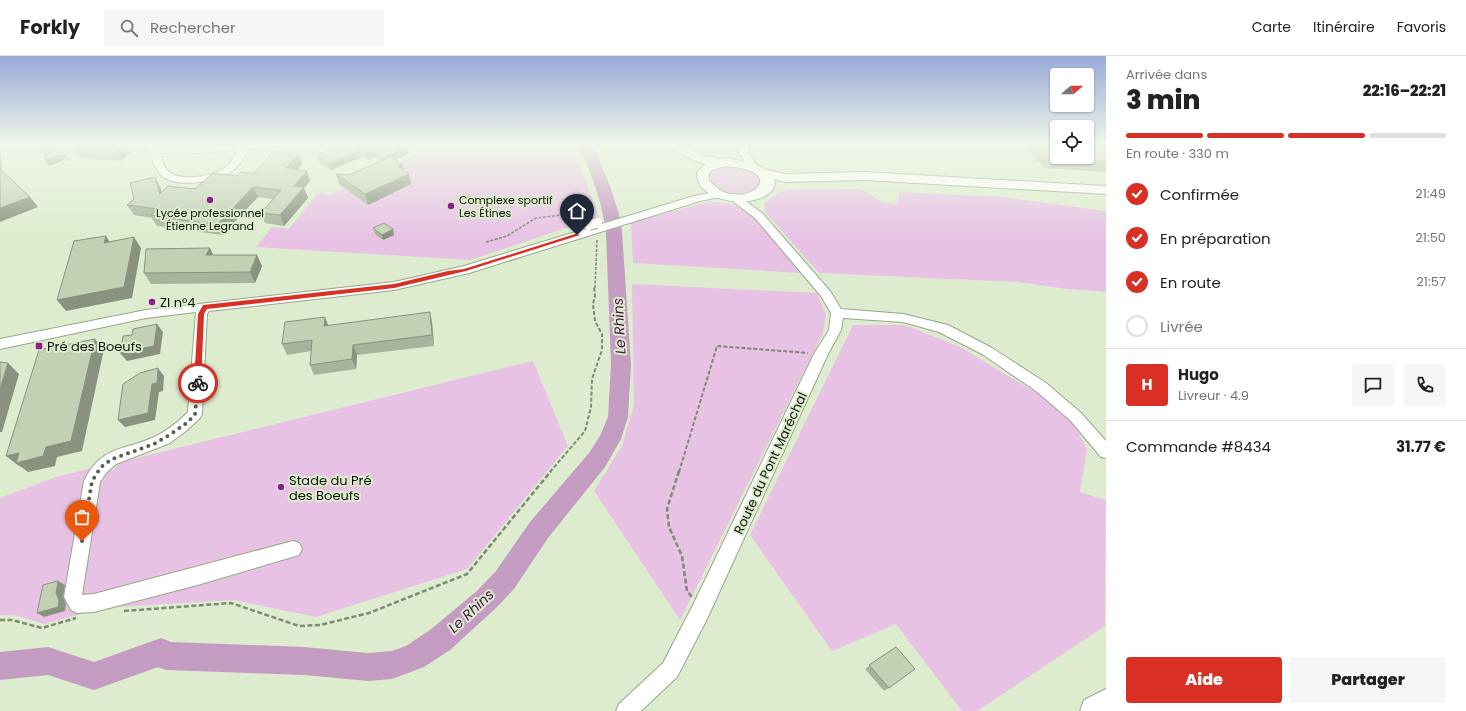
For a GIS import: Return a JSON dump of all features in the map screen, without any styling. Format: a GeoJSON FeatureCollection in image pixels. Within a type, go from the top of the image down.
{"type":"FeatureCollection","features":[{"type":"Feature","properties":{"kind":"highway"},"geometry":{"type":"LineString","coordinates":[[1095,711],[1106,704]]}},
{"type":"Feature","properties":{"kind":"main road"},"geometry":{"type":"LineString","coordinates":[[760,192],[768,184],[763,176]]}},
{"type":"Feature","properties":{"kind":"main road"},"geometry":{"type":"LineString","coordinates":[[776,176],[785,178],[865,176],[1106,190]]}},
{"type":"Feature","properties":{"kind":"main road"},"geometry":{"type":"LineString","coordinates":[[703,177],[710,189],[727,196],[760,192],[789,183],[820,182],[1106,198]]}},
{"type":"Feature","properties":{"kind":"street"},"geometry":{"type":"LineString","coordinates":[[168,176],[189,180],[198,180],[214,176]]}},
{"type":"Feature","properties":{"kind":"street"},"geometry":{"type":"LineString","coordinates":[[638,213],[692,192],[703,177]]}},
{"type":"Feature","properties":{"kind":"street"},"geometry":{"type":"LineString","coordinates":[[759,216],[760,192]]}},
{"type":"Feature","properties":{"kind":"street"},"geometry":{"type":"LineString","coordinates":[[0,344],[146,314],[394,286],[470,268],[591,227],[638,213],[698,198],[727,196],[759,216],[826,294],[837,313],[902,318],[943,328],[987,351],[1041,387],[1075,416],[1106,452]]}},
{"type":"Feature","properties":{"kind":"street"},"geometry":{"type":"LineString","coordinates":[[205,307],[201,314],[195,414],[188,422],[154,444],[112,459],[101,467],[92,481],[73,597],[77,604],[94,603],[293,549]]}},
{"type":"Feature","properties":{"kind":"street","name":"Route du Pont Maréchal"},"geometry":{"type":"LineString","coordinates":[[626,711],[670,670],[700,612],[821,354],[835,330],[837,313]]}},
{"type":"Feature","properties":{"kind":"path"},"geometry":{"type":"LineString","coordinates":[[122,611],[231,604],[299,626],[320,625],[369,613],[467,574],[585,431],[591,407],[592,379],[602,350],[602,334],[595,321],[593,304],[595,296],[591,227],[571,214],[536,218],[506,236],[486,242]]}},
{"type":"Feature","properties":{"kind":"path"},"geometry":{"type":"LineString","coordinates":[[700,612],[687,591],[682,556],[669,527],[667,509],[717,346],[821,354]]}},
{"type":"Feature","properties":{"kind":"path"},"geometry":{"type":"LineString","coordinates":[[0,620],[12,620],[42,628],[80,617]]}},
{"type":"Feature","properties":{"kind":"shaded area","name":"Complexe sportif Les Étines"},"geometry":{"type":"Polygon","coordinates":[[[372,176],[583,176],[599,217],[470,260],[256,247],[272,227],[289,229],[318,193],[332,195],[372,176]]]}},
{"type":"Feature","properties":{"kind":"shaded area"},"geometry":{"type":"Polygon","coordinates":[[[711,176],[757,176],[761,180],[760,187],[754,190],[734,193],[721,189],[711,180],[711,176]]]}},
{"type":"Feature","properties":{"kind":"shaded area"},"geometry":{"type":"Polygon","coordinates":[[[861,189],[882,202],[898,204],[899,192],[1003,197],[1106,211],[1106,292],[1067,289],[1018,282],[819,273],[766,213],[764,204],[777,193],[789,190],[861,189]]]}},
{"type":"Feature","properties":{"kind":"shaded area"},"geometry":{"type":"Polygon","coordinates":[[[717,202],[738,206],[748,212],[772,237],[801,273],[633,263],[631,222],[705,203],[717,202]]]}},
{"type":"Feature","properties":{"kind":"shaded area"},"geometry":{"type":"Polygon","coordinates":[[[632,284],[817,293],[826,315],[823,333],[680,620],[594,491],[622,446],[634,405],[632,284]]]}},
{"type":"Feature","properties":{"kind":"shaded area"},"geometry":{"type":"Polygon","coordinates":[[[853,325],[905,325],[960,347],[1040,395],[1074,424],[1087,449],[1080,492],[1106,500],[1105,626],[977,711],[962,711],[896,624],[832,651],[750,535],[853,325]]]}},
{"type":"Feature","properties":{"kind":"shaded area","name":"Stade du Pré des Boeufs"},"geometry":{"type":"Polygon","coordinates":[[[533,361],[568,446],[467,569],[316,617],[233,600],[102,608],[44,624],[15,615],[0,615],[0,498],[56,477],[92,468],[113,470],[120,462],[533,361]]]}},
{"type":"Feature","properties":{"kind":"building"},"geometry":{"type":"Polygon","coordinates":[[[0,176],[7,176],[30,197],[0,208],[0,176]]]}},
{"type":"Feature","properties":{"kind":"building"},"geometry":{"type":"Polygon","coordinates":[[[210,176],[303,176],[294,186],[304,187],[280,215],[261,213],[281,190],[253,187],[217,225],[151,215],[158,209],[127,205],[134,199],[130,183],[155,177],[160,194],[168,186],[195,189],[210,176]]]}},
{"type":"Feature","properties":{"kind":"building"},"geometry":{"type":"Polygon","coordinates":[[[338,176],[406,176],[365,194],[338,176]]]}},
{"type":"Feature","properties":{"kind":"building"},"geometry":{"type":"Polygon","coordinates":[[[384,223],[393,229],[382,235],[373,228],[384,223]]]}},
{"type":"Feature","properties":{"kind":"building"},"geometry":{"type":"Polygon","coordinates":[[[106,236],[104,243],[134,237],[124,287],[57,300],[74,241],[106,236]]]}},
{"type":"Feature","properties":{"kind":"building"},"geometry":{"type":"Polygon","coordinates":[[[210,248],[206,255],[257,255],[250,272],[144,273],[146,249],[210,248]]]}},
{"type":"Feature","properties":{"kind":"building"},"geometry":{"type":"Polygon","coordinates":[[[430,312],[432,335],[353,345],[352,359],[310,365],[312,340],[282,344],[285,322],[325,317],[324,326],[430,312]]]}},
{"type":"Feature","properties":{"kind":"building"},"geometry":{"type":"Polygon","coordinates":[[[157,324],[154,346],[120,353],[123,336],[132,335],[133,329],[157,324]]]}},
{"type":"Feature","properties":{"kind":"building"},"geometry":{"type":"Polygon","coordinates":[[[95,339],[71,441],[46,447],[43,456],[16,463],[19,453],[6,456],[39,350],[95,339]]]}},
{"type":"Feature","properties":{"kind":"building"},"geometry":{"type":"Polygon","coordinates":[[[0,362],[8,363],[0,389],[0,362]]]}},
{"type":"Feature","properties":{"kind":"building"},"geometry":{"type":"Polygon","coordinates":[[[158,368],[157,383],[152,384],[148,413],[118,420],[123,384],[140,373],[158,368]]]}},
{"type":"Feature","properties":{"kind":"building"},"geometry":{"type":"Polygon","coordinates":[[[58,581],[56,593],[59,600],[58,607],[37,613],[43,585],[58,581]]]}},
{"type":"Feature","properties":{"kind":"building"},"geometry":{"type":"Polygon","coordinates":[[[896,647],[915,669],[889,688],[869,665],[896,647]]]}},
{"type":"Feature","properties":{"kind":"waterway","name":"Le Rhins"},"geometry":{"type":"LineString","coordinates":[[0,666],[48,661],[94,676],[161,652],[166,656],[304,661],[368,667],[392,665],[414,657],[440,640],[487,599],[505,580],[539,530],[597,460],[610,439],[618,417],[621,365],[614,232],[612,217],[599,176]]}},
{"type":"Feature","properties":{"kind":"way so far"},"geometry":{"type":"LineString","coordinates":[[82,541],[92,481],[101,467],[112,459],[154,444],[188,422],[195,414],[198,383]]}},
{"type":"Feature","properties":{"kind":"place","name":"Lycée professionnel Étienne Legrand"},"geometry":{"type":"Point","coordinates":[210,200]}},
{"type":"Feature","properties":{"kind":"place","name":"Complexe sportif Les Étines"},"geometry":{"type":"Point","coordinates":[451,206]}},
{"type":"Feature","properties":{"kind":"place","name":"ZI n°4"},"geometry":{"type":"Point","coordinates":[152,302]}},
{"type":"Feature","properties":{"kind":"place","name":"Pré des Boeufs"},"geometry":{"type":"Point","coordinates":[39,346]}},
{"type":"Feature","properties":{"kind":"place","name":"Stade du Pré des Boeufs"},"geometry":{"type":"Point","coordinates":[281,487]}},
{"type":"Feature","properties":{"kind":"route"},"geometry":{"type":"LineString","coordinates":[[198,383],[201,314],[205,307],[394,286],[464,270],[577,235]]}}]}
